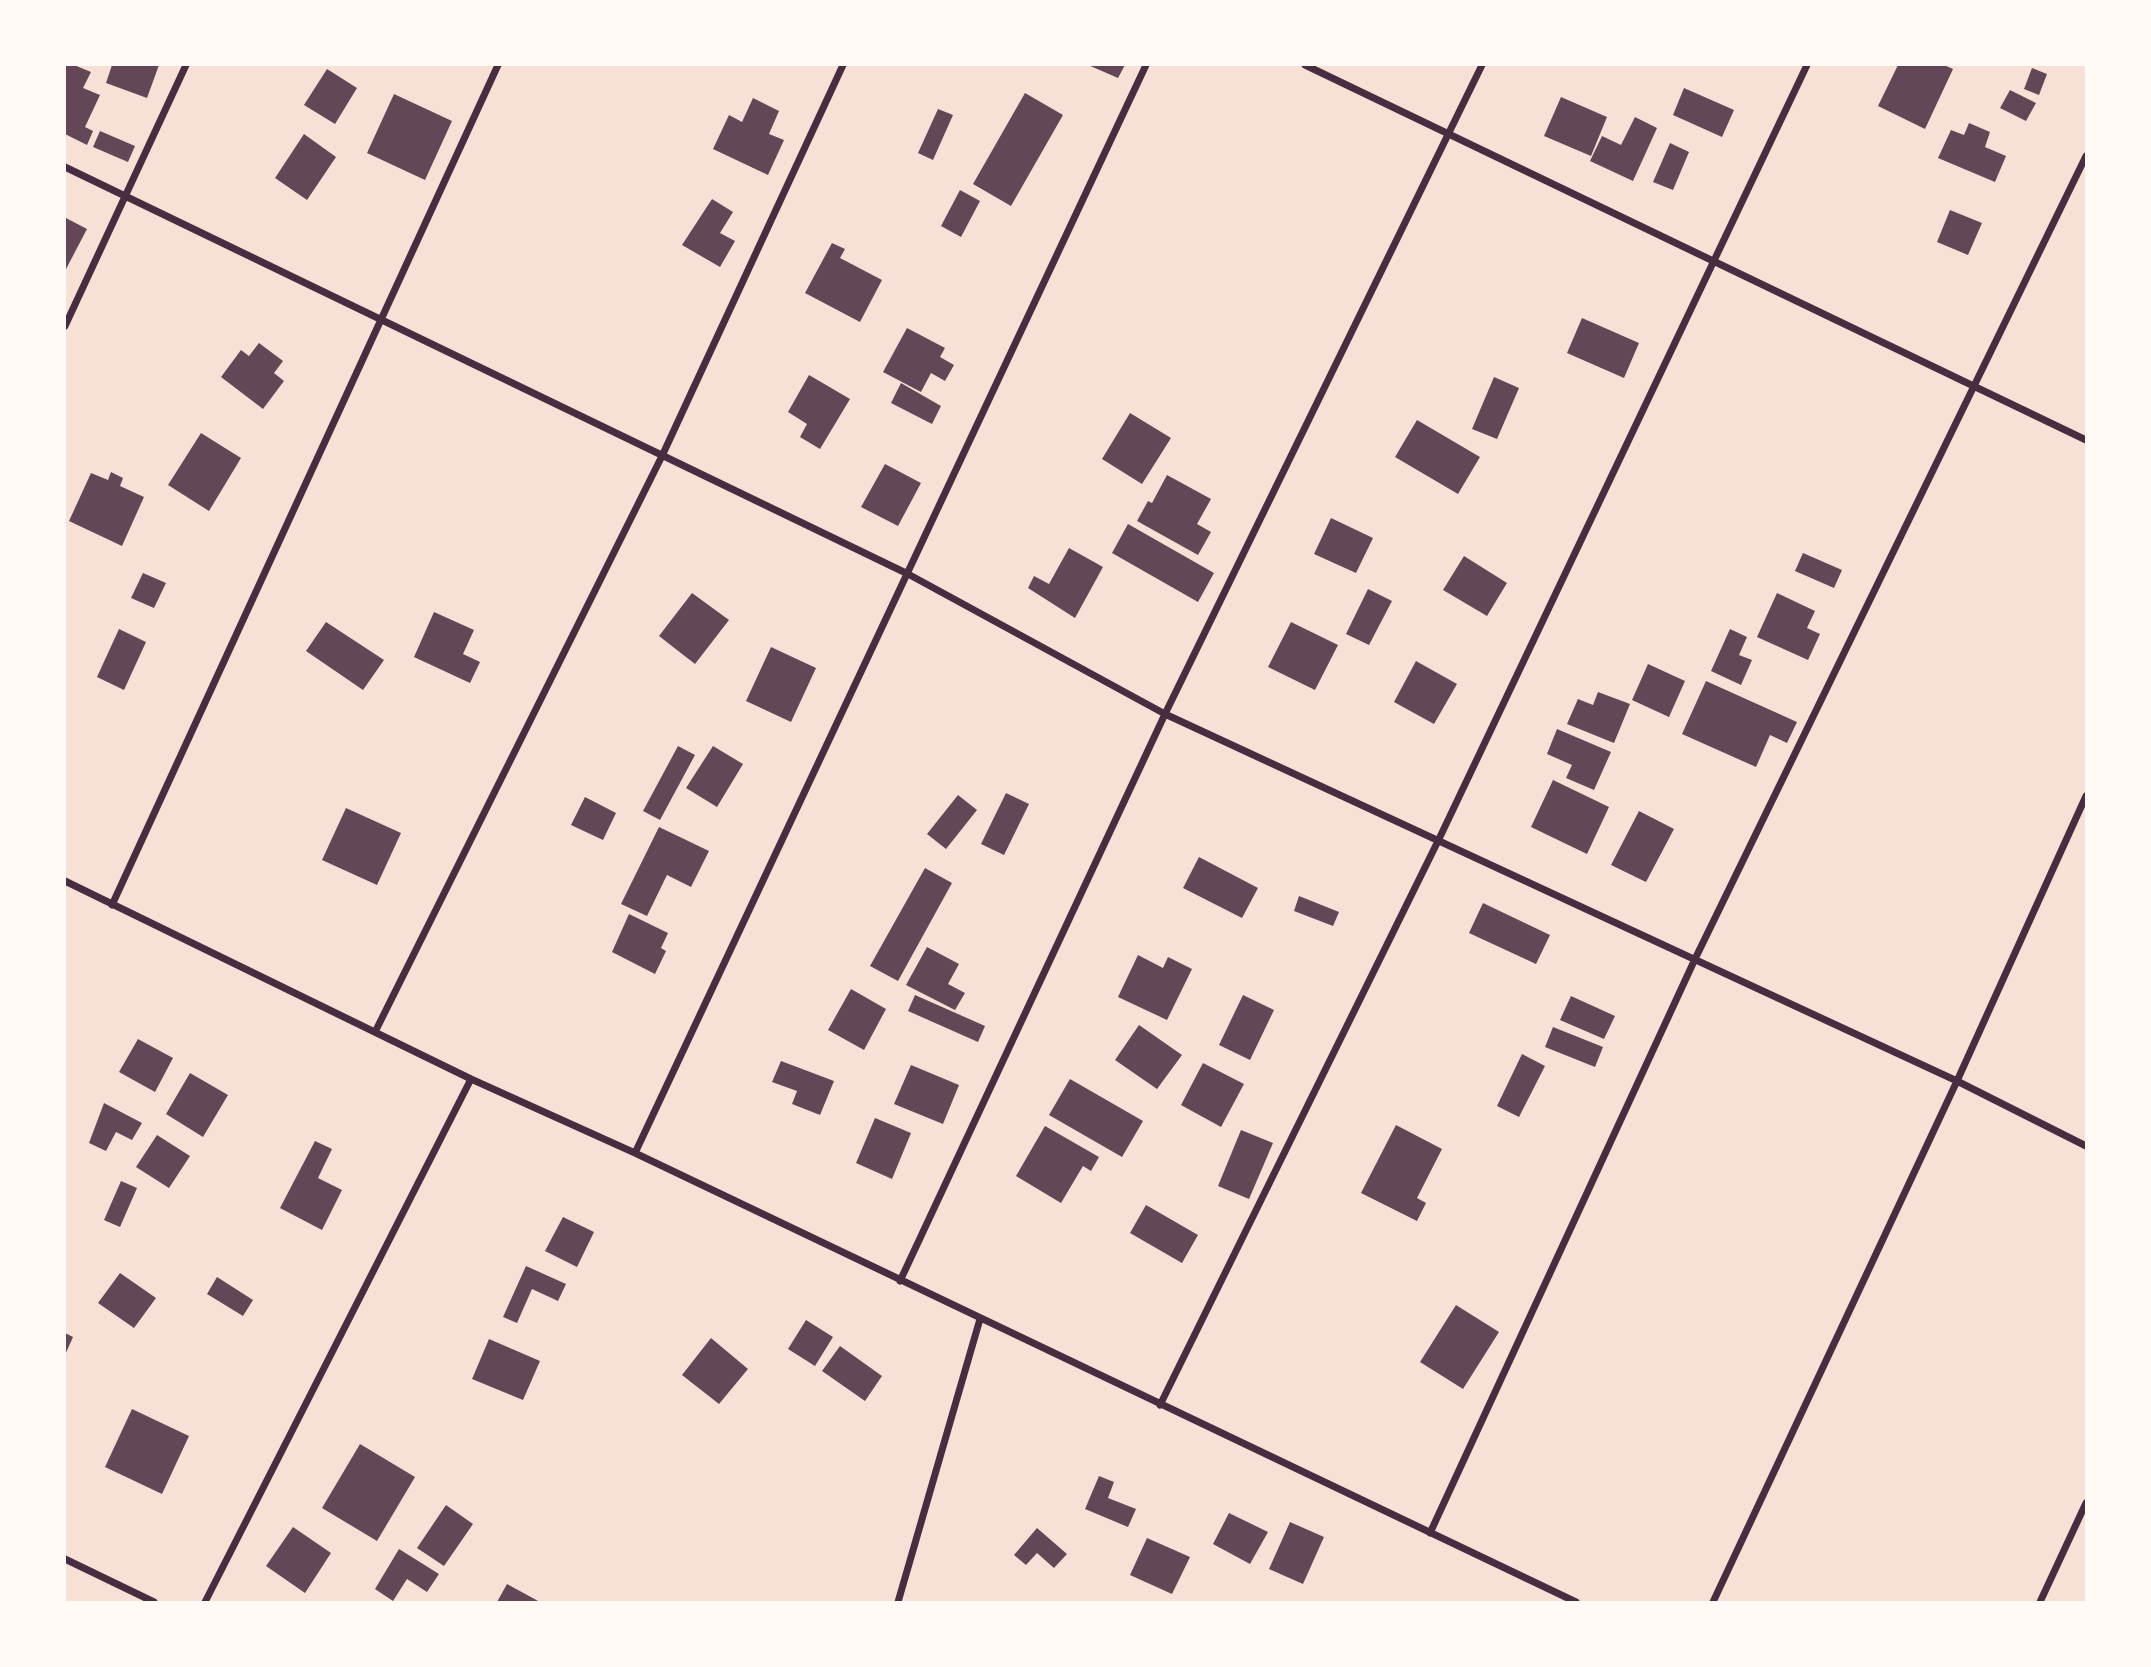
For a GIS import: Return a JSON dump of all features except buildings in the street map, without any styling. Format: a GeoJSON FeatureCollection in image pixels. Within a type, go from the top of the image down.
{"type":"FeatureCollection","features":[{"type":"Feature","properties":{"kind":"street"},"geometry":{"type":"LineString","coordinates":[[65,326],[186,65]]}},
{"type":"Feature","properties":{"kind":"street"},"geometry":{"type":"LineString","coordinates":[[112,905],[498,65]]}},
{"type":"Feature","properties":{"kind":"street"},"geometry":{"type":"LineString","coordinates":[[376,1031],[662,456],[843,65]]}},
{"type":"Feature","properties":{"kind":"street"},"geometry":{"type":"LineString","coordinates":[[635,1153],[1146,65]]}},
{"type":"Feature","properties":{"kind":"street"},"geometry":{"type":"LineString","coordinates":[[1305,65],[2086,440]]}},
{"type":"Feature","properties":{"kind":"street"},"geometry":{"type":"LineString","coordinates":[[900,1280],[1165,713],[1482,65]]}},
{"type":"Feature","properties":{"kind":"street"},"geometry":{"type":"LineString","coordinates":[[1160,1405],[1439,839],[1807,65]]}},
{"type":"Feature","properties":{"kind":"street"},"geometry":{"type":"LineString","coordinates":[[1430,1533],[1695,960],[2086,156]]}},
{"type":"Feature","properties":{"kind":"street"},"geometry":{"type":"LineString","coordinates":[[65,167],[908,574],[1165,713],[1957,1081],[2086,1146]]}},
{"type":"Feature","properties":{"kind":"street"},"geometry":{"type":"LineString","coordinates":[[1713,1602],[1957,1081],[2086,796]]}},
{"type":"Feature","properties":{"kind":"street"},"geometry":{"type":"LineString","coordinates":[[65,881],[471,1079],[635,1153],[1576,1602]]}},
{"type":"Feature","properties":{"kind":"street"},"geometry":{"type":"LineString","coordinates":[[205,1602],[471,1079]]}},
{"type":"Feature","properties":{"kind":"street"},"geometry":{"type":"LineString","coordinates":[[898,1602],[980,1319]]}},
{"type":"Feature","properties":{"kind":"street"},"geometry":{"type":"LineString","coordinates":[[2040,1602],[2086,1503]]}},
{"type":"Feature","properties":{"kind":"street"},"geometry":{"type":"LineString","coordinates":[[65,1559],[154,1602]]}}]}
